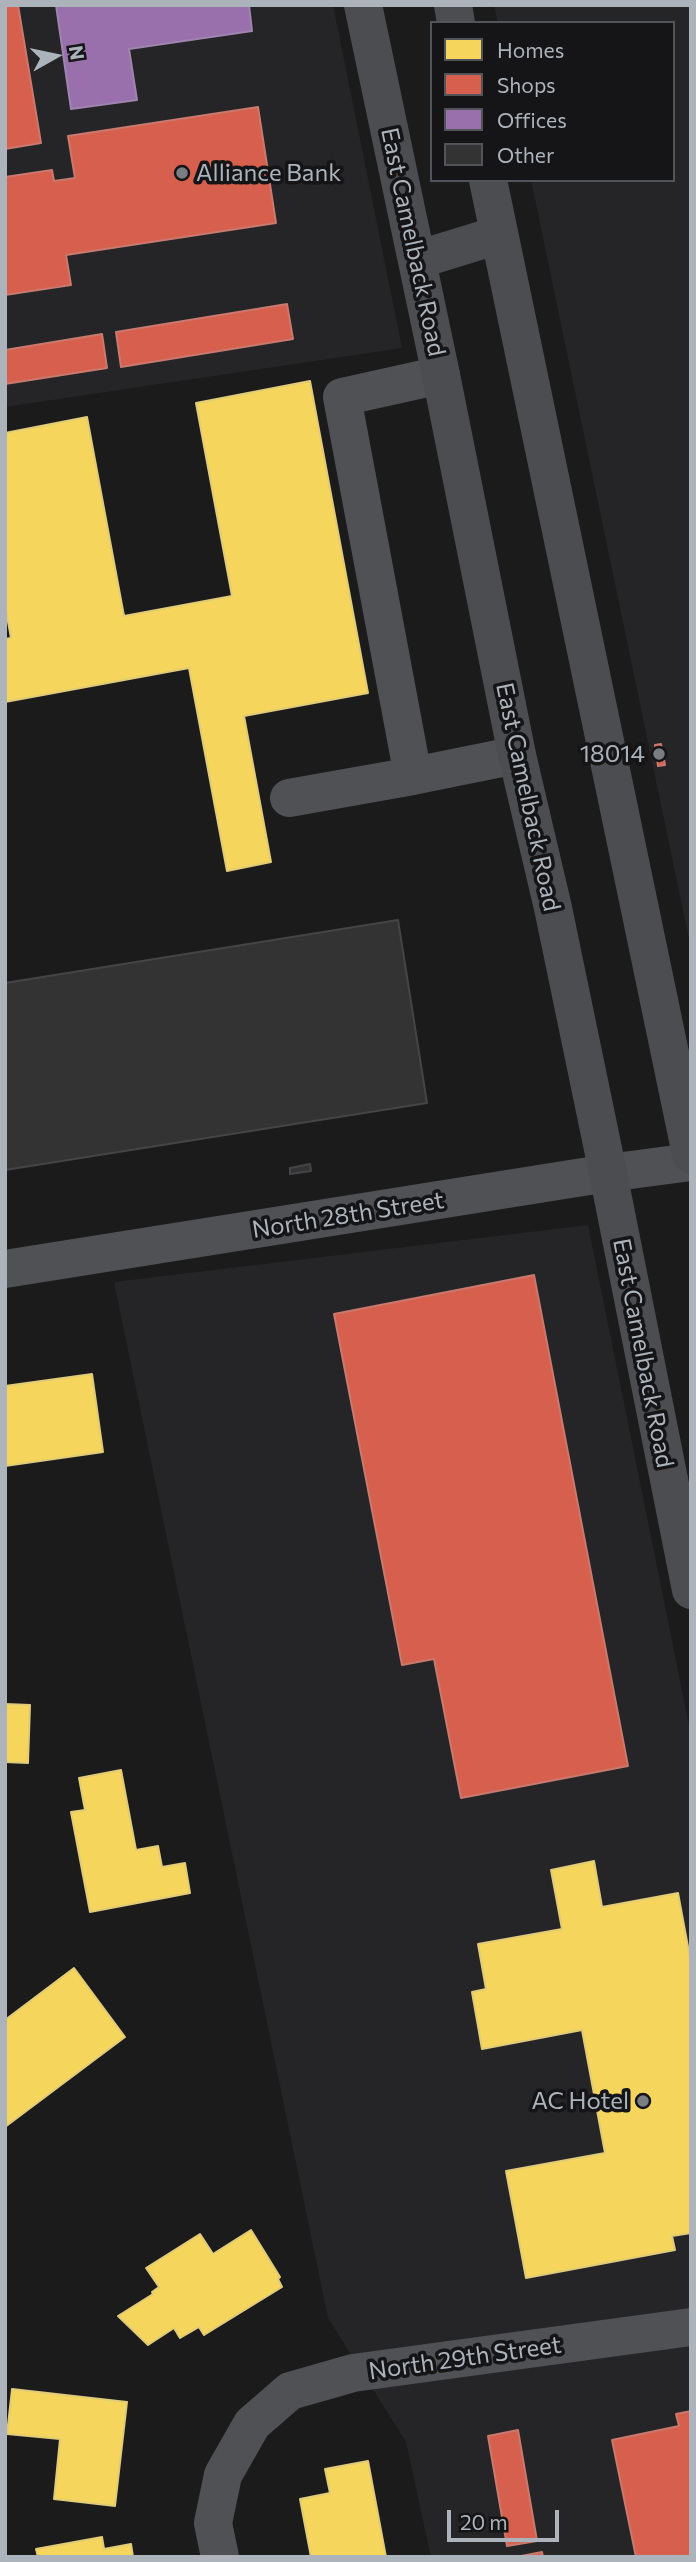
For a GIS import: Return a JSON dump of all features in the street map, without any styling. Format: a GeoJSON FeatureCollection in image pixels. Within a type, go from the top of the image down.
{"type":"FeatureCollection","features":[{"type":"Feature","properties":{"kind":"main road","name":"East Camelback Road"},"geometry":{"type":"LineString","coordinates":[[363,5],[517,755],[608,1173],[691,1590]]}},
{"type":"Feature","properties":{"kind":"main road"},"geometry":{"type":"LineString","coordinates":[[488,182],[691,1154]]}},
{"type":"Feature","properties":{"kind":"main road"},"geometry":{"type":"LineString","coordinates":[[417,260],[498,234]]}},
{"type":"Feature","properties":{"kind":"street"},"geometry":{"type":"LineString","coordinates":[[413,776],[342,397],[441,375]]}},
{"type":"Feature","properties":{"kind":"street"},"geometry":{"type":"LineString","coordinates":[[289,798],[517,755]]}},
{"type":"Feature","properties":{"kind":"street","name":"North 28th Street"},"geometry":{"type":"LineString","coordinates":[[5,1269],[691,1162]]}},
{"type":"Feature","properties":{"kind":"street","name":"North 29th Street"},"geometry":{"type":"LineString","coordinates":[[220,2557],[213,2524],[223,2474],[252,2424],[290,2391],[353,2373],[691,2327]]}},
{"type":"Feature","properties":{"kind":"shaded area"},"geometry":{"type":"Polygon","coordinates":[[[5,5],[333,5],[402,348],[5,407],[5,5]]]}},
{"type":"Feature","properties":{"kind":"shaded area"},"geometry":{"type":"Polygon","coordinates":[[[494,5],[691,5],[691,949],[531,182],[675,182],[675,21],[498,21],[494,5]]]}},
{"type":"Feature","properties":{"kind":"shaded area"},"geometry":{"type":"Polygon","coordinates":[[[588,1225],[691,1735],[691,2557],[431,2557],[406,2442],[328,2318],[114,1282],[588,1225]]]}},
{"type":"Feature","properties":{"kind":"building: Homes"},"geometry":{"type":"Polygon","coordinates":[[[310,381],[368,693],[244,716],[271,862],[227,871],[189,668],[5,702],[5,639],[11,638],[5,605],[5,433],[87,417],[124,616],[232,596],[196,403],[310,381]]]}},
{"type":"Feature","properties":{"kind":"building: Homes"},"geometry":{"type":"Polygon","coordinates":[[[92,1374],[103,1452],[5,1466],[5,1386],[92,1374]]]}},
{"type":"Feature","properties":{"kind":"building: Homes"},"geometry":{"type":"Polygon","coordinates":[[[5,1704],[30,1705],[28,1763],[5,1762],[5,1704]]]}},
{"type":"Feature","properties":{"kind":"building: Homes"},"geometry":{"type":"Polygon","coordinates":[[[121,1770],[136,1850],[158,1846],[162,1867],[185,1863],[190,1893],[90,1912],[71,1812],[85,1810],[79,1778],[121,1770]]]}},
{"type":"Feature","properties":{"kind":"building: Homes","name":"AC Hotel"},"geometry":{"type":"Polygon","coordinates":[[[594,1861],[602,1907],[678,1893],[691,1963],[691,2233],[672,2236],[675,2250],[526,2278],[506,2171],[605,2153],[582,2030],[482,2049],[472,1992],[486,1989],[478,1944],[562,1929],[551,1870],[594,1861]]]}},
{"type":"Feature","properties":{"kind":"building: Homes"},"geometry":{"type":"Polygon","coordinates":[[[74,1968],[125,2037],[5,2127],[5,2020],[74,1968]]]}},
{"type":"Feature","properties":{"kind":"building: Homes"},"geometry":{"type":"Polygon","coordinates":[[[251,2230],[280,2277],[278,2279],[282,2287],[204,2335],[199,2327],[180,2338],[174,2328],[148,2345],[118,2316],[153,2294],[159,2287],[146,2268],[200,2234],[213,2254],[251,2230]]]}},
{"type":"Feature","properties":{"kind":"building: Homes"},"geometry":{"type":"Polygon","coordinates":[[[12,2389],[127,2402],[115,2506],[54,2499],[60,2439],[7,2434],[12,2389]]]}},
{"type":"Feature","properties":{"kind":"building: Homes"},"geometry":{"type":"Polygon","coordinates":[[[368,2461],[386,2557],[311,2557],[300,2499],[330,2493],[325,2469],[368,2461]]]}},
{"type":"Feature","properties":{"kind":"building: Homes"},"geometry":{"type":"Polygon","coordinates":[[[102,2537],[104,2549],[131,2544],[133,2557],[38,2557],[36,2549],[102,2537]]]}},
{"type":"Feature","properties":{"kind":"building: Shops"},"geometry":{"type":"Polygon","coordinates":[[[5,5],[18,5],[41,143],[5,149],[5,5]]]}},
{"type":"Feature","properties":{"kind":"building: Shops"},"geometry":{"type":"Polygon","coordinates":[[[258,107],[276,223],[66,255],[71,285],[5,295],[5,177],[52,170],[54,181],[75,178],[68,136],[258,107]]]}},
{"type":"Feature","properties":{"kind":"building: Shops"},"geometry":{"type":"Polygon","coordinates":[[[287,304],[293,339],[121,367],[116,332],[287,304]]]}},
{"type":"Feature","properties":{"kind":"building: Shops"},"geometry":{"type":"Polygon","coordinates":[[[102,334],[107,368],[5,384],[5,350],[102,334]]]}},
{"type":"Feature","properties":{"kind":"building: Shops"},"geometry":{"type":"Polygon","coordinates":[[[661,744],[665,765],[658,766],[655,745],[661,744]]]}},
{"type":"Feature","properties":{"kind":"building: Shops"},"geometry":{"type":"Polygon","coordinates":[[[534,1275],[628,1766],[461,1798],[434,1659],[402,1665],[334,1314],[534,1275]]]}},
{"type":"Feature","properties":{"kind":"building: Shops"},"geometry":{"type":"Polygon","coordinates":[[[691,2411],[691,2557],[636,2557],[612,2440],[679,2426],[676,2414],[691,2411]]]}},
{"type":"Feature","properties":{"kind":"building: Shops"},"geometry":{"type":"Polygon","coordinates":[[[518,2430],[537,2541],[507,2546],[488,2436],[518,2430]]]}},
{"type":"Feature","properties":{"kind":"building: Shops"},"geometry":{"type":"Polygon","coordinates":[[[542,2552],[543,2557],[516,2557],[542,2552]]]}},
{"type":"Feature","properties":{"kind":"building: Offices"},"geometry":{"type":"Polygon","coordinates":[[[56,5],[249,5],[252,31],[129,49],[137,100],[71,109],[56,5]]]}},
{"type":"Feature","properties":{"kind":"building: Other"},"geometry":{"type":"Polygon","coordinates":[[[398,920],[427,1103],[5,1170],[5,983],[398,920]]]}},
{"type":"Feature","properties":{"kind":"building: Other"},"geometry":{"type":"Polygon","coordinates":[[[310,1164],[311,1171],[290,1174],[290,1168],[310,1164]]]}},
{"type":"Feature","properties":{"kind":"place","name":"Alliance Bank"},"geometry":{"type":"Point","coordinates":[182,173]}},
{"type":"Feature","properties":{"kind":"place","name":"18014"},"geometry":{"type":"Point","coordinates":[659,754]}},
{"type":"Feature","properties":{"kind":"place","name":"AC Hotel"},"geometry":{"type":"Point","coordinates":[643,2101]}}]}
